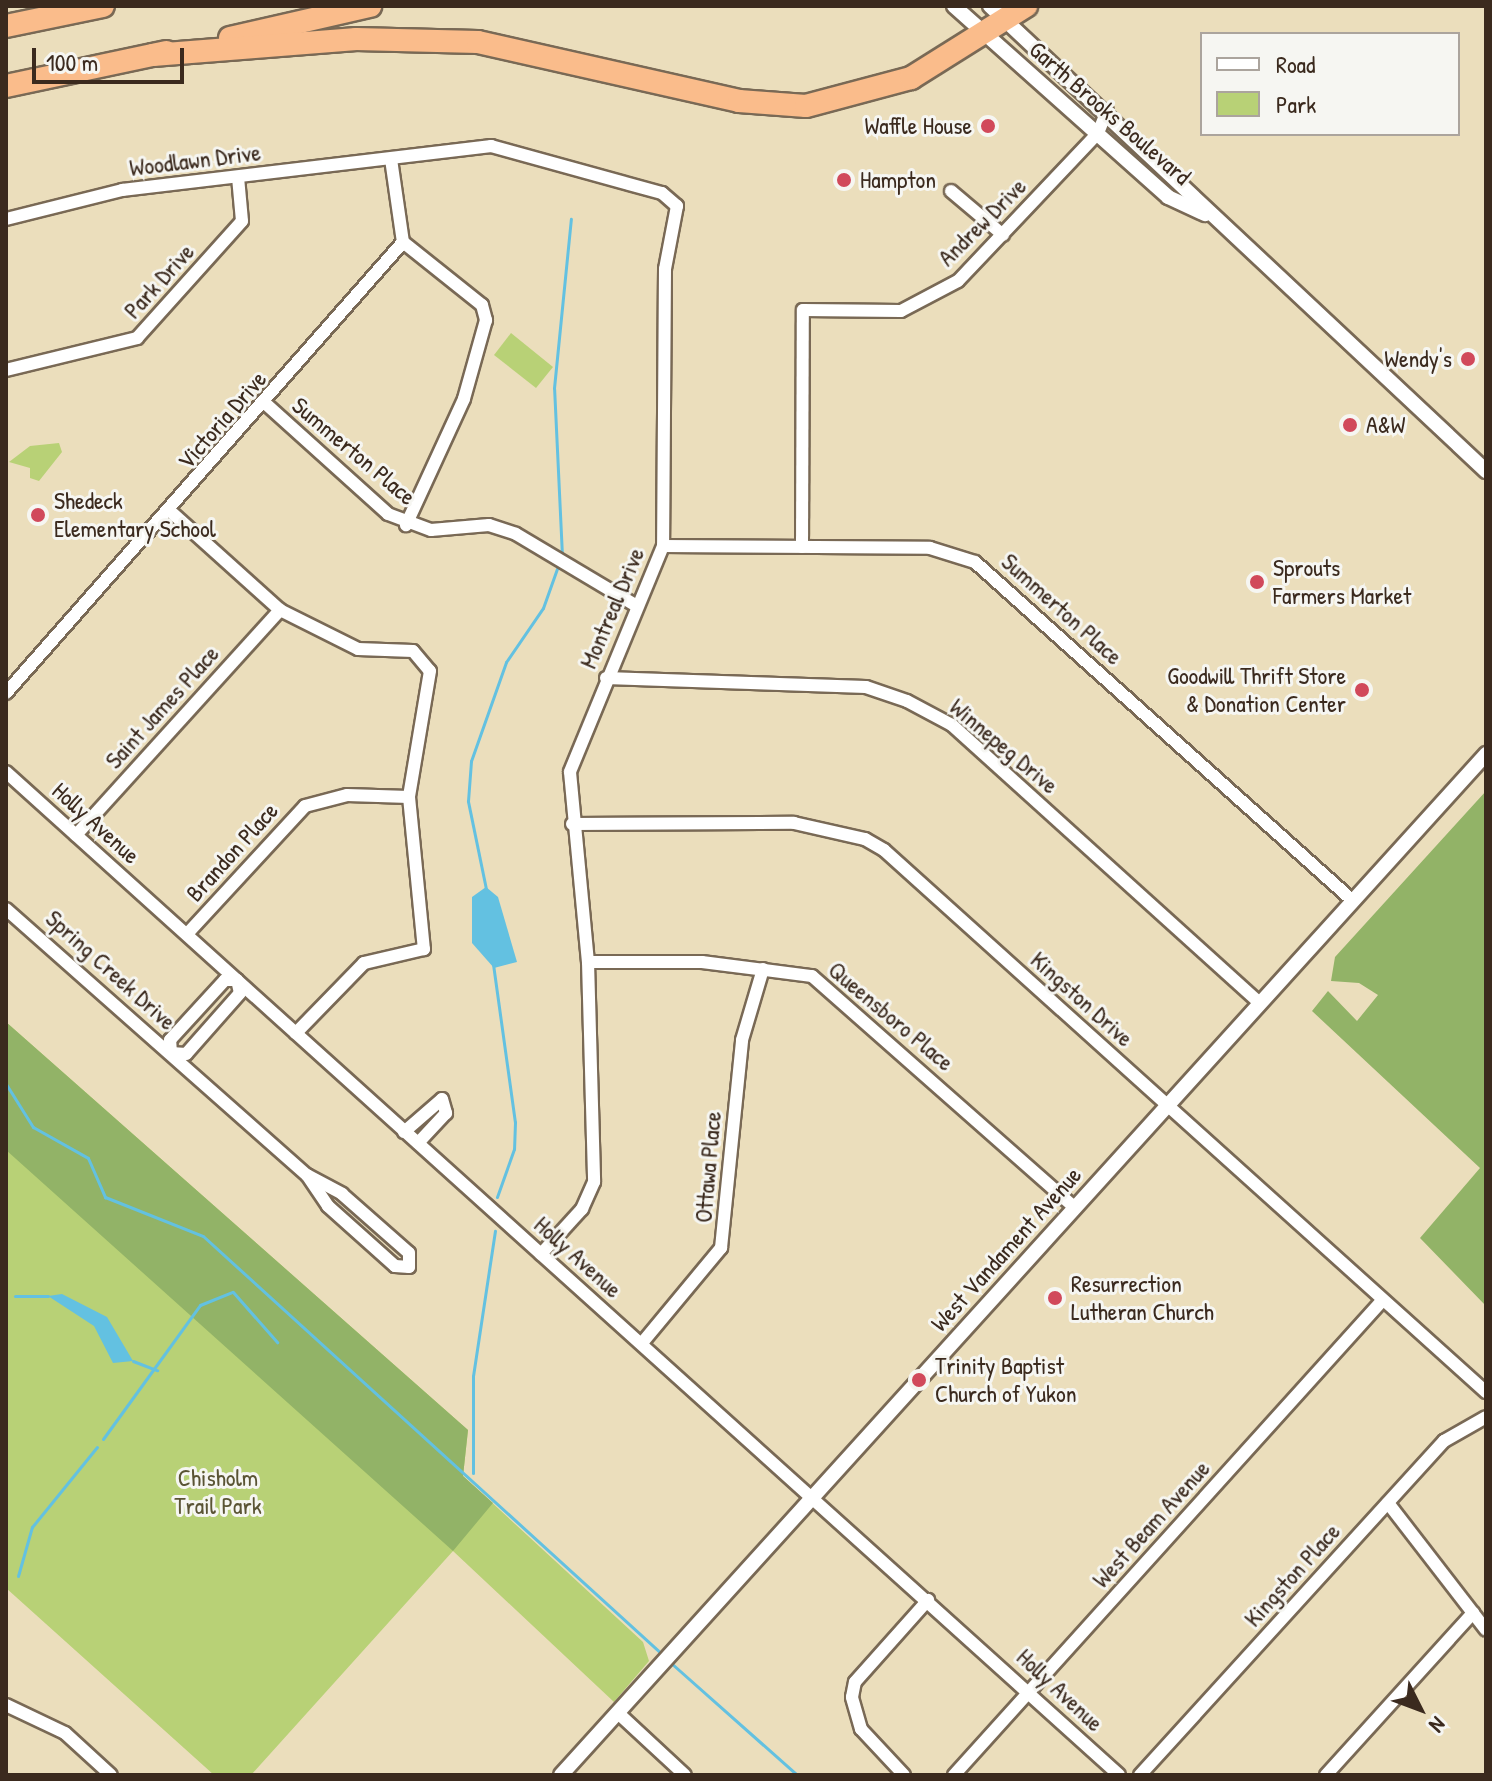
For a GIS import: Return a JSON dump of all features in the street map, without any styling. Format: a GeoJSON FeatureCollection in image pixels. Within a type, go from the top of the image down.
{"type":"FeatureCollection","features":[{"type":"Feature","properties":{"kind":"highway"},"geometry":{"type":"LineString","coordinates":[[6,17],[46,6]]}},
{"type":"Feature","properties":{"kind":"highway"},"geometry":{"type":"LineString","coordinates":[[6,26],[103,6]]}},
{"type":"Feature","properties":{"kind":"highway"},"geometry":{"type":"LineString","coordinates":[[6,86],[370,6]]}},
{"type":"Feature","properties":{"kind":"highway"},"geometry":{"type":"LineString","coordinates":[[153,55],[356,39],[478,42],[739,101],[806,106],[887,88],[985,34],[998,13],[1026,6]]}},
{"type":"Feature","properties":{"kind":"street","name":"Garth Brooks Boulevard"},"geometry":{"type":"LineString","coordinates":[[954,6],[1168,197],[1206,215]]}},
{"type":"Feature","properties":{"kind":"street","name":"Garth Brooks Boulevard"},"geometry":{"type":"LineString","coordinates":[[998,13],[1183,182],[1206,215],[1486,471]]}},
{"type":"Feature","properties":{"kind":"street","name":"Andrew Drive"},"geometry":{"type":"LineString","coordinates":[[802,547],[803,310],[901,311],[958,281],[1098,133],[1107,111]]}},
{"type":"Feature","properties":{"kind":"street","name":"Montreal Drive"},"geometry":{"type":"LineString","coordinates":[[391,159],[491,146],[662,193],[677,206],[665,269],[663,546],[635,605],[570,772],[572,824],[588,962],[594,1182],[582,1209],[541,1254]]}},
{"type":"Feature","properties":{"kind":"street"},"geometry":{"type":"LineString","coordinates":[[391,159],[403,242],[482,305],[486,320],[464,399],[406,525]]}},
{"type":"Feature","properties":{"kind":"street","name":"Woodlawn Drive"},"geometry":{"type":"LineString","coordinates":[[6,219],[122,190],[391,159]]}},
{"type":"Feature","properties":{"kind":"street","name":"Park Drive"},"geometry":{"type":"LineString","coordinates":[[6,370],[137,338],[242,221],[238,177]]}},
{"type":"Feature","properties":{"kind":"street"},"geometry":{"type":"LineString","coordinates":[[951,191],[1003,235]]}},
{"type":"Feature","properties":{"kind":"street","name":"Victoria Drive"},"geometry":{"type":"LineString","coordinates":[[6,693],[266,404],[403,242]]}},
{"type":"Feature","properties":{"kind":"street","name":"Summerton Place"},"geometry":{"type":"LineString","coordinates":[[266,404],[406,525],[489,525],[551,555],[635,605]]}},
{"type":"Feature","properties":{"kind":"street"},"geometry":{"type":"LineString","coordinates":[[170,511],[280,610],[358,649],[413,651],[426,658],[430,671],[409,797],[424,949],[364,963],[296,1033]]}},
{"type":"Feature","properties":{"kind":"street","name":"Summerton Place"},"geometry":{"type":"LineString","coordinates":[[663,546],[930,548],[975,562],[1352,900]]}},
{"type":"Feature","properties":{"kind":"street","name":"Saint James Place"},"geometry":{"type":"LineString","coordinates":[[76,835],[280,610]]}},
{"type":"Feature","properties":{"kind":"street","name":"Winnepeg Drive"},"geometry":{"type":"LineString","coordinates":[[606,678],[866,687],[907,701],[952,725],[1259,1002]]}},
{"type":"Feature","properties":{"kind":"street","name":"West Vandament Avenue"},"geometry":{"type":"LineString","coordinates":[[561,1775],[1486,754]]}},
{"type":"Feature","properties":{"kind":"street","name":"Holly Avenue"},"geometry":{"type":"LineString","coordinates":[[6,772],[1119,1775]]}},
{"type":"Feature","properties":{"kind":"street","name":"Brandon Place"},"geometry":{"type":"LineString","coordinates":[[187,934],[305,806],[347,795],[409,797]]}},
{"type":"Feature","properties":{"kind":"street","name":"Kingston Drive"},"geometry":{"type":"LineString","coordinates":[[572,824],[794,823],[865,839],[1381,1302],[1486,1392]]}},
{"type":"Feature","properties":{"kind":"street","name":"Spring Creek Drive"},"geometry":{"type":"LineString","coordinates":[[6,896],[22,919]]}},
{"type":"Feature","properties":{"kind":"street","name":"Spring Creek Drive"},"geometry":{"type":"LineString","coordinates":[[6,909],[22,919],[307,1175],[342,1194],[409,1253],[409,1267],[395,1266],[328,1206],[307,1175]]}},
{"type":"Feature","properties":{"kind":"street","name":"Queensboro Place"},"geometry":{"type":"LineString","coordinates":[[588,962],[763,969],[812,976],[839,995],[1074,1207]]}},
{"type":"Feature","properties":{"kind":"street","name":"Ottawa Place"},"geometry":{"type":"LineString","coordinates":[[642,1343],[721,1248],[742,1040],[763,969]]}},
{"type":"Feature","properties":{"kind":"street","name":"Spring Creek Drive"},"geometry":{"type":"LineString","coordinates":[[225,980],[237,980],[240,993],[186,1054],[171,1053],[170,1040],[225,980]]}},
{"type":"Feature","properties":{"kind":"street"},"geometry":{"type":"LineString","coordinates":[[404,1132],[442,1099],[446,1113],[418,1143]]}},
{"type":"Feature","properties":{"kind":"street","name":"West Beam Avenue"},"geometry":{"type":"LineString","coordinates":[[954,1775],[1381,1302]]}},
{"type":"Feature","properties":{"kind":"street","name":"Kingston Place"},"geometry":{"type":"LineString","coordinates":[[1140,1775],[1444,1441],[1486,1417]]}},
{"type":"Feature","properties":{"kind":"street"},"geometry":{"type":"LineString","coordinates":[[1388,1503],[1486,1630]]}},
{"type":"Feature","properties":{"kind":"street"},"geometry":{"type":"LineString","coordinates":[[904,1775],[861,1729],[852,1697],[855,1682],[928,1600]]}},
{"type":"Feature","properties":{"kind":"street"},"geometry":{"type":"LineString","coordinates":[[1326,1775],[1473,1613]]}},
{"type":"Feature","properties":{"kind":"street"},"geometry":{"type":"LineString","coordinates":[[6,1705],[65,1733],[111,1775]]}},
{"type":"Feature","properties":{"kind":"street"},"geometry":{"type":"LineString","coordinates":[[618,1713],[685,1775]]}},
{"type":"Feature","properties":{"kind":"green space"},"geometry":{"type":"Polygon","coordinates":[[[511,333],[553,367],[536,388],[494,355],[511,333]]]}},
{"type":"Feature","properties":{"kind":"green space"},"geometry":{"type":"Polygon","coordinates":[[[59,443],[62,452],[39,481],[30,478],[30,468],[9,462],[30,446],[59,443]]]}},
{"type":"Feature","properties":{"kind":"green space"},"geometry":{"type":"Polygon","coordinates":[[[1486,791],[1486,1306],[1420,1238],[1480,1168],[1312,1011],[1328,991],[1357,1021],[1378,995],[1359,983],[1331,981],[1335,957],[1486,791]]]}},
{"type":"Feature","properties":{"kind":"green space","name":"Chisholm Trail Park"},"geometry":{"type":"Polygon","coordinates":[[[6,1022],[468,1430],[463,1476],[643,1642],[649,1661],[614,1702],[453,1551],[251,1775],[214,1775],[6,1588],[6,1022]]]}},
{"type":"Feature","properties":{"kind":"green space"},"geometry":{"type":"Polygon","coordinates":[[[6,1022],[468,1430],[463,1476],[493,1503],[453,1551],[6,1150],[6,1022]]]}},
{"type":"Feature","properties":{"kind":"water"},"geometry":{"type":"Polygon","coordinates":[[[486,887],[498,897],[517,962],[494,968],[472,943],[472,897],[486,887]]]}},
{"type":"Feature","properties":{"kind":"water"},"geometry":{"type":"Polygon","coordinates":[[[62,1294],[107,1317],[133,1361],[113,1363],[94,1326],[48,1296],[62,1294]]]}},
{"type":"Feature","properties":{"kind":"waterway"},"geometry":{"type":"LineString","coordinates":[[562,556],[554,388],[571,219]]}},
{"type":"Feature","properties":{"kind":"waterway"},"geometry":{"type":"LineString","coordinates":[[486,889],[468,801],[471,761],[506,662],[543,608],[559,563]]}},
{"type":"Feature","properties":{"kind":"waterway"},"geometry":{"type":"LineString","coordinates":[[493,964],[515,1122],[514,1149],[497,1197]]}},
{"type":"Feature","properties":{"kind":"waterway"},"geometry":{"type":"LineString","coordinates":[[6,1084],[33,1127],[88,1158],[105,1197],[203,1236],[663,1655]]}},
{"type":"Feature","properties":{"kind":"waterway"},"geometry":{"type":"LineString","coordinates":[[473,1473],[473,1376],[495,1231]]}},
{"type":"Feature","properties":{"kind":"waterway"},"geometry":{"type":"LineString","coordinates":[[103,1439],[200,1305],[233,1292],[277,1342]]}},
{"type":"Feature","properties":{"kind":"waterway"},"geometry":{"type":"LineString","coordinates":[[15,1296],[48,1296]]}},
{"type":"Feature","properties":{"kind":"waterway"},"geometry":{"type":"LineString","coordinates":[[133,1361],[157,1370]]}},
{"type":"Feature","properties":{"kind":"waterway"},"geometry":{"type":"LineString","coordinates":[[18,1576],[32,1527],[97,1447]]}},
{"type":"Feature","properties":{"kind":"waterway"},"geometry":{"type":"LineString","coordinates":[[671,1663],[797,1775]]}},
{"type":"Feature","properties":{"kind":"place","name":"Waffle House"},"geometry":{"type":"Point","coordinates":[988,126]}},
{"type":"Feature","properties":{"kind":"place","name":"Hampton"},"geometry":{"type":"Point","coordinates":[844,180]}},
{"type":"Feature","properties":{"kind":"place","name":"Wendy's"},"geometry":{"type":"Point","coordinates":[1468,359]}},
{"type":"Feature","properties":{"kind":"place","name":"A&W"},"geometry":{"type":"Point","coordinates":[1350,425]}},
{"type":"Feature","properties":{"kind":"place","name":"Shedeck Elementary School"},"geometry":{"type":"Point","coordinates":[38,515]}},
{"type":"Feature","properties":{"kind":"place","name":"Sprouts Farmers Market"},"geometry":{"type":"Point","coordinates":[1257,582]}},
{"type":"Feature","properties":{"kind":"place","name":"Goodwill Thrift Store & Donation Center"},"geometry":{"type":"Point","coordinates":[1362,690]}},
{"type":"Feature","properties":{"kind":"place","name":"Resurrection Lutheran Church"},"geometry":{"type":"Point","coordinates":[1055,1298]}},
{"type":"Feature","properties":{"kind":"place","name":"Trinity Baptist Church of Yukon"},"geometry":{"type":"Point","coordinates":[919,1380]}}]}
